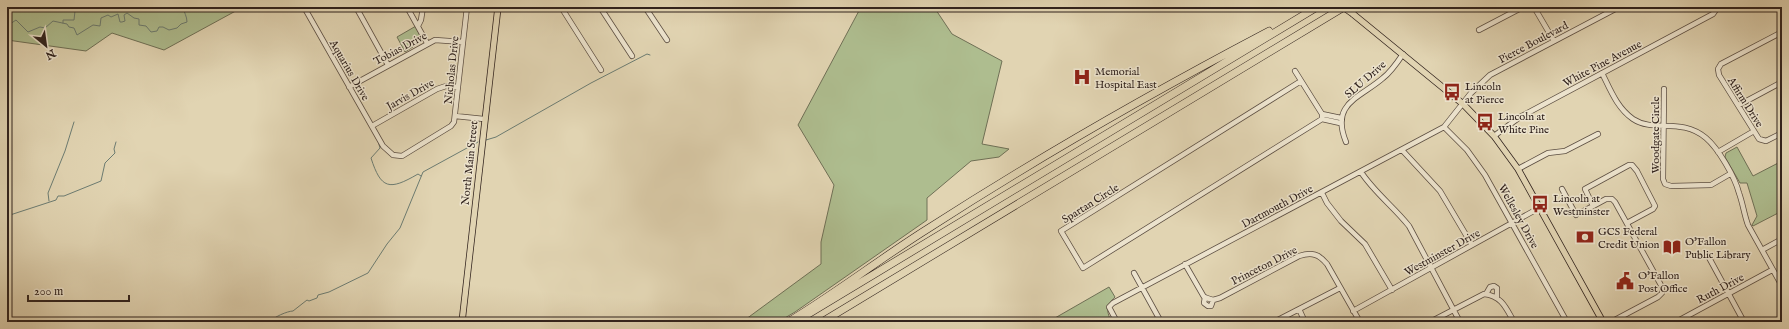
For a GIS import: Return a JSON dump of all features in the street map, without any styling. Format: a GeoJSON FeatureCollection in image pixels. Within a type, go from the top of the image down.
{"type":"FeatureCollection","features":[{"type":"Feature","properties":{"kind":"highway"},"geometry":{"type":"LineString","coordinates":[[796,322],[1317,7]]}},
{"type":"Feature","properties":{"kind":"highway"},"geometry":{"type":"LineString","coordinates":[[822,322],[1344,7]]}},
{"type":"Feature","properties":{"kind":"highway"},"geometry":{"type":"LineString","coordinates":[[788,322],[927,229],[1058,148],[1172,83],[1307,13]]}},
{"type":"Feature","properties":{"kind":"main road","name":"North Main Street"},"geometry":{"type":"LineString","coordinates":[[462,322],[498,7]]}},
{"type":"Feature","properties":{"kind":"main road"},"geometry":{"type":"LineString","coordinates":[[1344,7],[1463,104],[1494,136],[1518,169],[1603,322]]}},
{"type":"Feature","properties":{"kind":"street","name":"Aquarius Drive"},"geometry":{"type":"LineString","coordinates":[[304,7],[381,142],[390,152],[397,156],[402,156],[444,130]]}},
{"type":"Feature","properties":{"kind":"street"},"geometry":{"type":"LineString","coordinates":[[356,7],[388,65]]}},
{"type":"Feature","properties":{"kind":"street"},"geometry":{"type":"LineString","coordinates":[[407,7],[427,43]]}},
{"type":"Feature","properties":{"kind":"street"},"geometry":{"type":"LineString","coordinates":[[418,26],[421,20],[423,7]]}},
{"type":"Feature","properties":{"kind":"street","name":"Nicholas Drive"},"geometry":{"type":"LineString","coordinates":[[444,130],[451,126],[454,122],[467,7]]}},
{"type":"Feature","properties":{"kind":"street"},"geometry":{"type":"LineString","coordinates":[[561,7],[601,70]]}},
{"type":"Feature","properties":{"kind":"street"},"geometry":{"type":"LineString","coordinates":[[600,7],[632,56]]}},
{"type":"Feature","properties":{"kind":"street"},"geometry":{"type":"LineString","coordinates":[[645,7],[667,40]]}},
{"type":"Feature","properties":{"kind":"street"},"geometry":{"type":"LineString","coordinates":[[1480,30],[1523,7]]}},
{"type":"Feature","properties":{"kind":"street"},"geometry":{"type":"LineString","coordinates":[[1534,7],[1554,42]]}},
{"type":"Feature","properties":{"kind":"street","name":"Pierce Boulevard"},"geometry":{"type":"LineString","coordinates":[[1463,104],[1479,84],[1490,75],[1619,7]]}},
{"type":"Feature","properties":{"kind":"street","name":"White Pine Avenue"},"geometry":{"type":"LineString","coordinates":[[1494,136],[1520,117],[1713,14],[1718,7]]}},
{"type":"Feature","properties":{"kind":"street","name":"Affirm Drive"},"geometry":{"type":"LineString","coordinates":[[1782,32],[1721,64],[1718,69],[1719,75],[1759,140],[1763,142],[1782,133]]}},
{"type":"Feature","properties":{"kind":"street","name":"Tobias Drive"},"geometry":{"type":"LineString","coordinates":[[349,87],[427,43],[441,39],[463,42]]}},
{"type":"Feature","properties":{"kind":"street","name":"SLU Drive"},"geometry":{"type":"LineString","coordinates":[[1341,120],[1355,98],[1383,78],[1403,54]]}},
{"type":"Feature","properties":{"kind":"street"},"geometry":{"type":"LineString","coordinates":[[1294,71],[1322,117],[1341,120],[1346,142]]}},
{"type":"Feature","properties":{"kind":"street"},"geometry":{"type":"LineString","coordinates":[[1602,73],[1618,103],[1633,119],[1647,124],[1678,126],[1697,132],[1706,138],[1718,152],[1739,191],[1744,216],[1782,286]]}},
{"type":"Feature","properties":{"kind":"street","name":"Spartan Circle"},"geometry":{"type":"LineString","coordinates":[[1301,82],[1061,231],[1083,268],[1322,117]]}},
{"type":"Feature","properties":{"kind":"street"},"geometry":{"type":"LineString","coordinates":[[1739,106],[1782,82]]}},
{"type":"Feature","properties":{"kind":"street","name":"Jarvis Drive"},"geometry":{"type":"LineString","coordinates":[[372,126],[437,89],[446,86],[458,87]]}},
{"type":"Feature","properties":{"kind":"street","name":"Woodgate Circle"},"geometry":{"type":"LineString","coordinates":[[1664,89],[1663,179],[1665,184],[1671,186],[1711,185],[1730,174]]}},
{"type":"Feature","properties":{"kind":"street","name":"Dartmouth Drive"},"geometry":{"type":"LineString","coordinates":[[1117,322],[1109,307],[1111,305],[1185,264],[1444,127],[1463,104]]}},
{"type":"Feature","properties":{"kind":"street"},"geometry":{"type":"LineString","coordinates":[[455,116],[484,120]]}},
{"type":"Feature","properties":{"kind":"street","name":"Wellesley Drive"},"geometry":{"type":"LineString","coordinates":[[1444,127],[1478,164],[1513,223],[1567,322]]}},
{"type":"Feature","properties":{"kind":"street"},"geometry":{"type":"LineString","coordinates":[[1718,152],[1754,131]]}},
{"type":"Feature","properties":{"kind":"street"},"geometry":{"type":"LineString","coordinates":[[1518,169],[1548,153],[1565,151],[1598,134]]}},
{"type":"Feature","properties":{"kind":"street"},"geometry":{"type":"LineString","coordinates":[[1402,150],[1440,191],[1472,245]]}},
{"type":"Feature","properties":{"kind":"street"},"geometry":{"type":"LineString","coordinates":[[1593,206],[1585,189],[1629,165],[1632,165],[1637,171],[1655,206],[1653,209],[1627,223]]}},
{"type":"Feature","properties":{"kind":"street"},"geometry":{"type":"LineString","coordinates":[[1361,172],[1368,183],[1409,226],[1460,322]]}},
{"type":"Feature","properties":{"kind":"street"},"geometry":{"type":"LineString","coordinates":[[1562,189],[1576,215]]}},
{"type":"Feature","properties":{"kind":"street"},"geometry":{"type":"LineString","coordinates":[[1322,192],[1334,212],[1368,248],[1392,290]]}},
{"type":"Feature","properties":{"kind":"street"},"geometry":{"type":"LineString","coordinates":[[1582,212],[1606,199],[1612,199],[1661,284],[1662,293],[1658,297],[1611,322]]}},
{"type":"Feature","properties":{"kind":"street","name":"Westminster Drive"},"geometry":{"type":"LineString","coordinates":[[1353,311],[1539,208]]}},
{"type":"Feature","properties":{"kind":"street"},"geometry":{"type":"LineString","coordinates":[[1762,250],[1782,239]]}},
{"type":"Feature","properties":{"kind":"street","name":"Princeton Drive"},"geometry":{"type":"LineString","coordinates":[[1185,264],[1205,297],[1213,300],[1220,298],[1300,256],[1315,254],[1322,258],[1360,322]]}},
{"type":"Feature","properties":{"kind":"street"},"geometry":{"type":"LineString","coordinates":[[1707,254],[1744,322]]}},
{"type":"Feature","properties":{"kind":"street","name":"Ruth Drive"},"geometry":{"type":"LineString","coordinates":[[1676,322],[1772,270]]}},
{"type":"Feature","properties":{"kind":"street"},"geometry":{"type":"LineString","coordinates":[[1134,273],[1160,322]]}},
{"type":"Feature","properties":{"kind":"street"},"geometry":{"type":"LineString","coordinates":[[1486,294],[1490,288],[1494,286],[1497,288],[1497,298]]}},
{"type":"Feature","properties":{"kind":"street"},"geometry":{"type":"LineString","coordinates":[[1274,322],[1340,288]]}},
{"type":"Feature","properties":{"kind":"street"},"geometry":{"type":"LineString","coordinates":[[1430,322],[1476,297],[1486,294],[1502,301],[1514,322]]}},
{"type":"Feature","properties":{"kind":"street"},"geometry":{"type":"LineString","coordinates":[[1298,309],[1305,322]]}},
{"type":"Feature","properties":{"kind":"green space"},"geometry":{"type":"Polygon","coordinates":[[[7,7],[243,7],[164,50],[112,33],[86,51],[7,40],[7,7]]]}},
{"type":"Feature","properties":{"kind":"green space"},"geometry":{"type":"Polygon","coordinates":[[[861,7],[934,7],[952,34],[1002,61],[982,144],[1009,149],[999,157],[971,161],[927,198],[927,220],[795,312],[778,322],[742,322],[821,264],[821,242],[834,185],[798,125],[861,7]]]}},
{"type":"Feature","properties":{"kind":"green space"},"geometry":{"type":"Polygon","coordinates":[[[416,26],[422,41],[405,52],[397,37],[416,26]]]}},
{"type":"Feature","properties":{"kind":"green space"},"geometry":{"type":"Polygon","coordinates":[[[1737,147],[1753,176],[1782,161],[1782,211],[1753,226],[1752,225],[1757,216],[1747,183],[1740,183],[1725,157],[1726,153],[1737,147]]]}},
{"type":"Feature","properties":{"kind":"green space"},"geometry":{"type":"Polygon","coordinates":[[[1109,287],[1115,297],[1110,303],[1108,309],[1112,322],[1048,322],[1109,287]]]}},
{"type":"Feature","properties":{"kind":"waterway"},"geometry":{"type":"LineString","coordinates":[[63,23],[63,20],[74,20],[75,11],[82,10],[81,7]]}},
{"type":"Feature","properties":{"kind":"waterway"},"geometry":{"type":"LineString","coordinates":[[7,30],[9,30],[10,24],[16,20],[28,32],[40,27],[45,28],[53,21],[67,24],[69,27],[74,28],[77,35],[93,25],[100,26],[101,18],[108,15],[111,17],[118,14],[120,22],[125,21],[124,15],[127,13],[134,18],[139,19],[139,25],[146,26],[151,32],[157,31],[159,27],[169,30],[177,28],[181,24],[187,22],[183,7]]}},
{"type":"Feature","properties":{"kind":"waterway"},"geometry":{"type":"LineString","coordinates":[[486,140],[496,137],[591,83],[647,54],[650,55]]}},
{"type":"Feature","properties":{"kind":"waterway"},"geometry":{"type":"LineString","coordinates":[[49,201],[48,193],[65,151],[74,122]]}},
{"type":"Feature","properties":{"kind":"waterway"},"geometry":{"type":"LineString","coordinates":[[378,141],[380,148],[371,158],[378,176],[383,181],[387,184],[393,185],[418,174],[421,176]]}},
{"type":"Feature","properties":{"kind":"waterway"},"geometry":{"type":"LineString","coordinates":[[7,216],[56,200],[58,196],[64,196],[101,181],[105,163],[115,153],[114,149],[116,142]]}},
{"type":"Feature","properties":{"kind":"waterway"},"geometry":{"type":"LineString","coordinates":[[270,322],[274,318],[293,311],[307,300],[309,301],[317,298],[318,295],[329,292],[368,273],[387,244],[400,228],[423,172],[478,142]]}},
{"type":"Feature","properties":{"kind":"place","name":"Memorial Hospital East"},"geometry":{"type":"Point","coordinates":[1082,77]}},
{"type":"Feature","properties":{"kind":"place","name":"Lincoln at Pierce"},"geometry":{"type":"Point","coordinates":[1452,92]}},
{"type":"Feature","properties":{"kind":"place","name":"Lincoln at White Pine"},"geometry":{"type":"Point","coordinates":[1485,122]}},
{"type":"Feature","properties":{"kind":"place","name":"Lincoln at Westminster"},"geometry":{"type":"Point","coordinates":[1540,204]}},
{"type":"Feature","properties":{"kind":"place","name":"GCS Federal Credit Union"},"geometry":{"type":"Point","coordinates":[1585,237]}},
{"type":"Feature","properties":{"kind":"place","name":"O'Fallon Public Library"},"geometry":{"type":"Point","coordinates":[1672,247]}},
{"type":"Feature","properties":{"kind":"place","name":"O'Fallon Post Office"},"geometry":{"type":"Point","coordinates":[1625,281]}}]}
